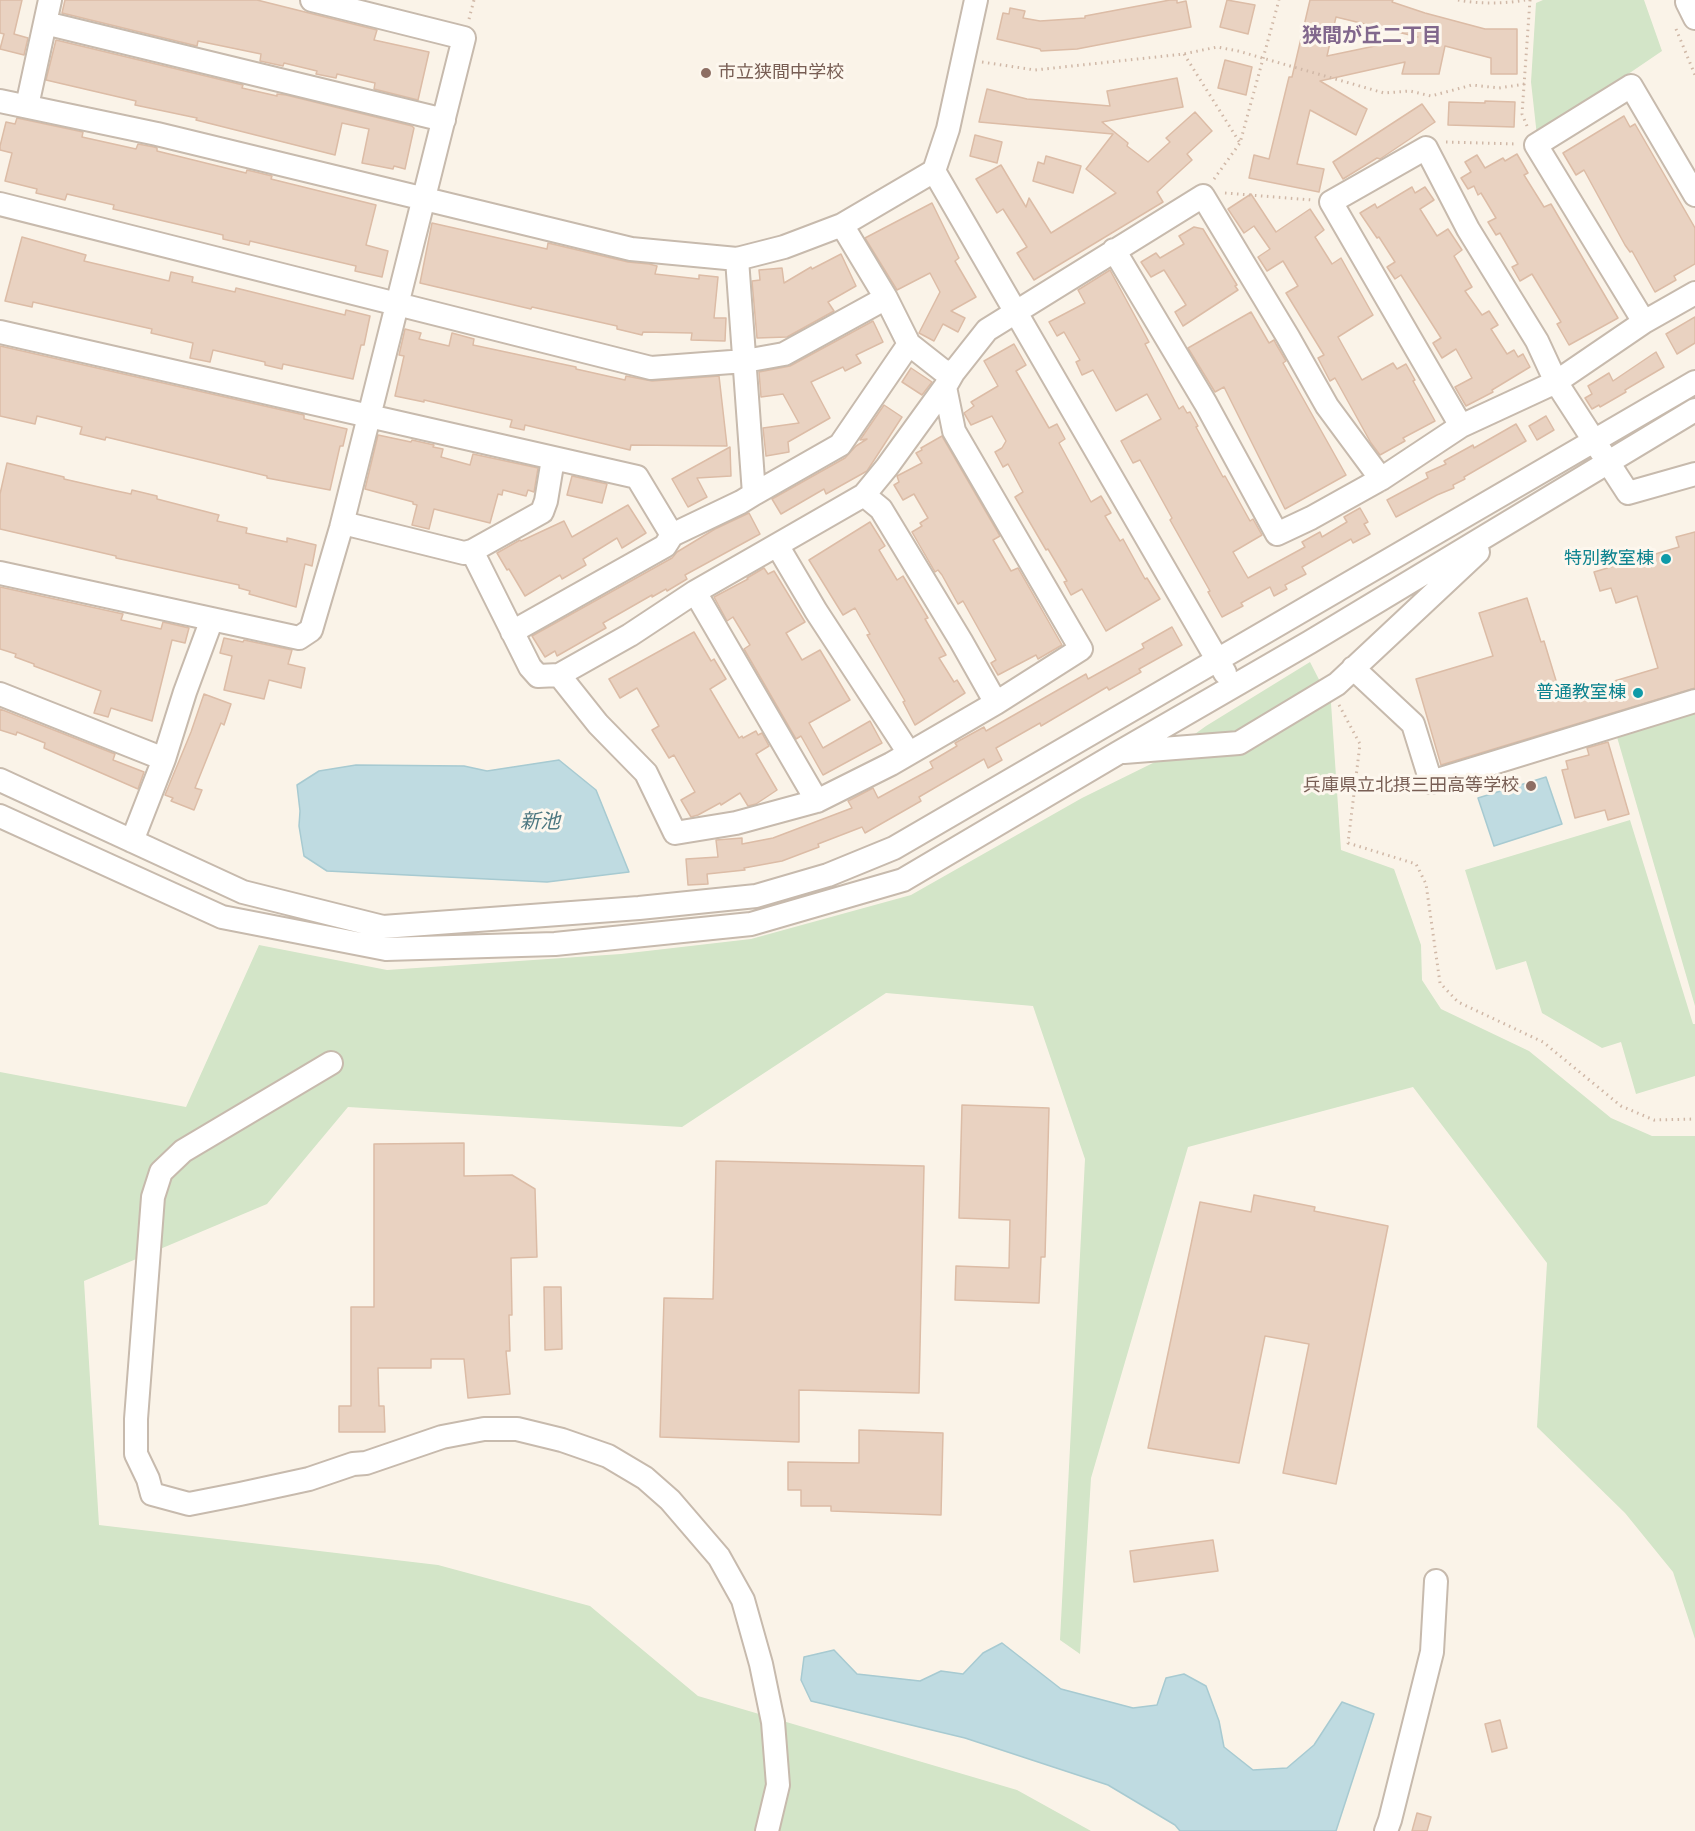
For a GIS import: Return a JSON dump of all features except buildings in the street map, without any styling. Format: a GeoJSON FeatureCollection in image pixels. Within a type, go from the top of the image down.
{"type":"FeatureCollection","features":[{"type":"Feature","properties":{"kind":"street"},"geometry":{"type":"LineString","coordinates":[[27,106],[50,0]]}},
{"type":"Feature","properties":{"kind":"street"},"geometry":{"type":"LineString","coordinates":[[0,573],[299,638],[311,630],[370,416],[464,38],[312,0]]}},
{"type":"Feature","properties":{"kind":"street"},"geometry":{"type":"LineString","coordinates":[[0,101],[157,134],[631,249],[737,260],[784,248],[842,225],[934,171],[948,129],[976,0]]}},
{"type":"Feature","properties":{"kind":"street"},"geometry":{"type":"LineString","coordinates":[[1684,20],[1687,2],[1691,0]]}},
{"type":"Feature","properties":{"kind":"street"},"geometry":{"type":"LineString","coordinates":[[45,23],[444,120]]}},
{"type":"Feature","properties":{"kind":"street"},"geometry":{"type":"LineString","coordinates":[[1644,322],[1536,145],[1630,86],[1692,181]]}},
{"type":"Feature","properties":{"kind":"street"},"geometry":{"type":"LineString","coordinates":[[1461,426],[1331,201],[1426,148],[1468,229],[1537,341],[1556,382],[1628,492],[1695,474]]}},
{"type":"Feature","properties":{"kind":"street"},"geometry":{"type":"LineString","coordinates":[[934,171],[1234,686]]}},
{"type":"Feature","properties":{"kind":"street"},"geometry":{"type":"LineString","coordinates":[[472,551],[530,667],[538,676],[559,675],[630,635],[695,592],[864,495],[987,330],[1203,195],[1327,406],[1381,479]]}},
{"type":"Feature","properties":{"kind":"street"},"geometry":{"type":"LineString","coordinates":[[0,204],[651,368],[744,361],[784,354],[886,298]]}},
{"type":"Feature","properties":{"kind":"street"},"geometry":{"type":"LineString","coordinates":[[559,675],[598,724],[646,773],[675,833],[736,823],[817,801],[891,764],[1081,650],[954,431],[949,380],[942,370],[909,344],[886,298],[842,225]]}},
{"type":"Feature","properties":{"kind":"street"},"geometry":{"type":"LineString","coordinates":[[1114,250],[1206,404],[1277,534],[1381,479],[1461,426],[1556,382],[1644,322],[1695,293]]}},
{"type":"Feature","properties":{"kind":"street"},"geometry":{"type":"LineString","coordinates":[[737,260],[754,494]]}},
{"type":"Feature","properties":{"kind":"street"},"geometry":{"type":"LineString","coordinates":[[0,332],[637,477],[672,535]]}},
{"type":"Feature","properties":{"kind":"street"},"geometry":{"type":"LineString","coordinates":[[512,632],[665,546],[672,535],[741,502],[840,445],[909,344]]}},
{"type":"Feature","properties":{"kind":"street"},"geometry":{"type":"LineString","coordinates":[[0,780],[243,892],[383,927],[756,897],[828,875],[894,848],[1695,382]]}},
{"type":"Feature","properties":{"kind":"street"},"geometry":{"type":"LineString","coordinates":[[0,816],[222,917],[386,949],[555,944],[751,924],[903,880],[1234,686],[1695,410]]}},
{"type":"Feature","properties":{"kind":"street"},"geometry":{"type":"LineString","coordinates":[[342,524],[464,553],[472,551],[542,512],[553,459]]}},
{"type":"Feature","properties":{"kind":"street"},"geometry":{"type":"LineString","coordinates":[[864,495],[881,510],[996,703]]}},
{"type":"Feature","properties":{"kind":"street"},"geometry":{"type":"LineString","coordinates":[[1118,753],[1239,743],[1330,688],[1513,520]]}},
{"type":"Feature","properties":{"kind":"street"},"geometry":{"type":"LineString","coordinates":[[777,544],[816,611],[903,744],[907,754]]}},
{"type":"Feature","properties":{"kind":"street"},"geometry":{"type":"LineString","coordinates":[[695,592],[817,801]]}},
{"type":"Feature","properties":{"kind":"street"},"geometry":{"type":"LineString","coordinates":[[132,841],[164,759],[185,692],[212,619]]}},
{"type":"Feature","properties":{"kind":"street"},"geometry":{"type":"LineString","coordinates":[[1353,668],[1413,724],[1431,782],[1695,701]]}},
{"type":"Feature","properties":{"kind":"street"},"geometry":{"type":"LineString","coordinates":[[0,694],[164,759]]}},
{"type":"Feature","properties":{"kind":"street"},"geometry":{"type":"LineString","coordinates":[[331,1063],[183,1151],[161,1172],[153,1197],[136,1419],[136,1455],[148,1479],[152,1494],[189,1504],[309,1479],[353,1464],[366,1463],[442,1437],[484,1429],[517,1430],[562,1440],[608,1456],[645,1479],[670,1500],[719,1557],[742,1600],[761,1664],[773,1722],[778,1785],[767,1831]]}},
{"type":"Feature","properties":{"kind":"street"},"geometry":{"type":"LineString","coordinates":[[1386,1831],[1432,1652],[1436,1581]]}},
{"type":"Feature","properties":{"kind":"path"},"geometry":{"type":"LineString","coordinates":[[1203,195],[1240,144],[1279,0]]}},
{"type":"Feature","properties":{"kind":"path"},"geometry":{"type":"LineString","coordinates":[[1458,0],[1480,3],[1513,3],[1527,0],[1522,114]]}},
{"type":"Feature","properties":{"kind":"path"},"geometry":{"type":"LineString","coordinates":[[1684,20],[1695,75]]}},
{"type":"Feature","properties":{"kind":"path"},"geometry":{"type":"LineString","coordinates":[[963,59],[1035,70],[1184,54],[1217,46],[1384,93],[1410,91],[1431,96],[1472,85],[1499,88],[1525,84]]}},
{"type":"Feature","properties":{"kind":"path"},"geometry":{"type":"LineString","coordinates":[[1184,54],[1240,144]]}},
{"type":"Feature","properties":{"kind":"path"},"geometry":{"type":"LineString","coordinates":[[1426,148],[1445,142],[1536,145]]}},
{"type":"Feature","properties":{"kind":"path"},"geometry":{"type":"LineString","coordinates":[[1203,195],[1219,193],[1331,201]]}},
{"type":"Feature","properties":{"kind":"path"},"geometry":{"type":"LineString","coordinates":[[1330,688],[1360,744],[1348,843],[1416,864],[1426,884],[1440,983],[1458,1002],[1543,1042],[1621,1106],[1654,1120],[1695,1119]]}},
{"type":"Feature","properties":{"kind":"green space"},"geometry":{"type":"Polygon","coordinates":[[[1543,0],[1644,0],[1662,51],[1537,136],[1531,82],[1536,3],[1543,0]]]}},
{"type":"Feature","properties":{"kind":"green space"},"geometry":{"type":"Polygon","coordinates":[[[1310,662],[1331,703],[1341,850],[1394,869],[1421,945],[1422,980],[1441,1009],[1529,1051],[1611,1118],[1652,1136],[1695,1136],[1695,1639],[1673,1572],[1625,1513],[1537,1427],[1547,1263],[1413,1087],[1188,1147],[1091,1478],[1080,1654],[1060,1640],[1085,1159],[1033,1006],[886,993],[682,1127],[348,1107],[267,1204],[84,1281],[99,1525],[438,1565],[590,1606],[698,1696],[1017,1790],[1091,1831],[0,1831],[0,1072],[186,1107],[259,945],[387,970],[621,954],[751,939],[911,895],[1082,798],[1159,760],[1206,726],[1310,662]]]}},
{"type":"Feature","properties":{"kind":"green space"},"geometry":{"type":"Polygon","coordinates":[[[1695,712],[1695,1006],[1617,737],[1695,712]]]}},
{"type":"Feature","properties":{"kind":"green space"},"geometry":{"type":"Polygon","coordinates":[[[1630,820],[1693,1024],[1695,1024],[1695,1076],[1636,1094],[1621,1042],[1602,1048],[1542,1013],[1526,961],[1496,970],[1465,870],[1630,820]]]}},
{"type":"Feature","properties":{"kind":"water","name":"新池"},"geometry":{"type":"Polygon","coordinates":[[[559,760],[596,790],[629,872],[547,882],[327,871],[304,856],[299,826],[297,785],[319,771],[356,765],[464,766],[487,771],[559,760]]]}},
{"type":"Feature","properties":{"kind":"water"},"geometry":{"type":"Polygon","coordinates":[[[1546,777],[1562,824],[1494,846],[1478,798],[1546,777]]]}},
{"type":"Feature","properties":{"kind":"water"},"geometry":{"type":"Polygon","coordinates":[[[1002,1643],[1061,1689],[1133,1708],[1157,1705],[1166,1678],[1184,1674],[1206,1686],[1219,1721],[1224,1747],[1253,1770],[1287,1768],[1314,1745],[1342,1702],[1374,1714],[1336,1831],[1180,1831],[1175,1825],[1108,1785],[965,1738],[811,1701],[801,1680],[804,1657],[834,1650],[857,1674],[920,1681],[941,1671],[963,1674],[983,1653],[1002,1643]]]}},
{"type":"Feature","properties":{"kind":"place","name":"市立狭間中学校"},"geometry":{"type":"Point","coordinates":[706,73]}},
{"type":"Feature","properties":{"kind":"place","name":"特別教室棟"},"geometry":{"type":"Point","coordinates":[1666,559]}},
{"type":"Feature","properties":{"kind":"place","name":"普通教室棟"},"geometry":{"type":"Point","coordinates":[1638,693]}},
{"type":"Feature","properties":{"kind":"place","name":"兵庫県立北摂三田高等学校"},"geometry":{"type":"Point","coordinates":[1531,786]}},
{"type":"Feature","properties":{"kind":"district","name":"狭間が丘二丁目"},"geometry":{"type":"Point","coordinates":[1372,36]}}]}
